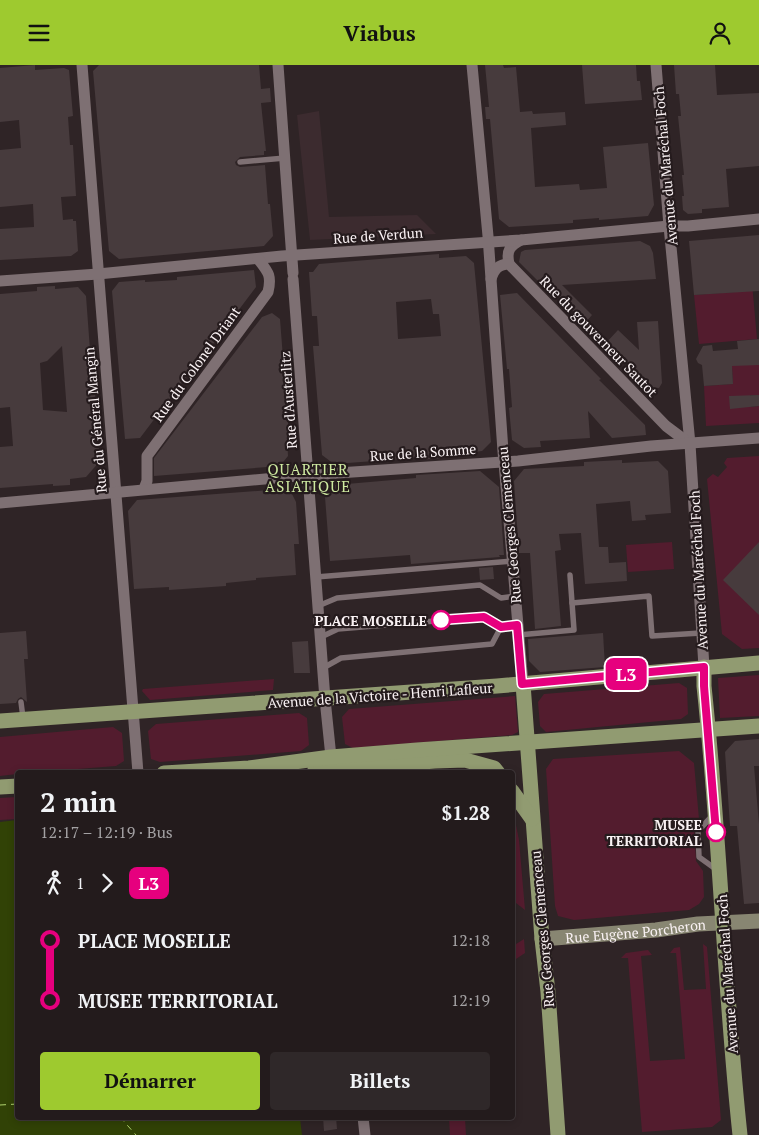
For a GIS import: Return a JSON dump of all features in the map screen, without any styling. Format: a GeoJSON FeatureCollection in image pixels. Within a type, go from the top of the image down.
{"type":"FeatureCollection","features":[{"type":"Feature","properties":{"kind":"main road","name":"Avenue de la Victoire - Henri Lafleur"},"geometry":{"type":"LineString","coordinates":[[0,721],[522,684],[759,663]]}},
{"type":"Feature","properties":{"kind":"main road","name":"Avenue du Maréchal Foch"},"geometry":{"type":"LineString","coordinates":[[704,667],[724,923],[734,1085],[740,1135]]}},
{"type":"Feature","properties":{"kind":"main road","name":"Rue Georges Clemenceau"},"geometry":{"type":"LineString","coordinates":[[522,684],[558,1135]]}},
{"type":"Feature","properties":{"kind":"main road"},"geometry":{"type":"LineString","coordinates":[[249,768],[332,757],[417,750],[759,726]]}},
{"type":"Feature","properties":{"kind":"main road"},"geometry":{"type":"LineString","coordinates":[[215,770],[346,768],[466,760],[496,770]]}},
{"type":"Feature","properties":{"kind":"main road"},"geometry":{"type":"LineString","coordinates":[[0,787],[15,786]]}},
{"type":"Feature","properties":{"kind":"main road"},"geometry":{"type":"LineString","coordinates":[[515,795],[533,820]]}},
{"type":"Feature","properties":{"kind":"street","name":"Rue du Général Mangin"},"geometry":{"type":"LineString","coordinates":[[82,65],[138,770]]}},
{"type":"Feature","properties":{"kind":"street","name":"Rue d'Austerlitz"},"geometry":{"type":"LineString","coordinates":[[278,65],[325,699],[332,757]]}},
{"type":"Feature","properties":{"kind":"street","name":"Rue Georges Clemenceau"},"geometry":{"type":"LineString","coordinates":[[472,65],[491,279],[522,684]]}},
{"type":"Feature","properties":{"kind":"street","name":"Avenue du Maréchal Foch"},"geometry":{"type":"LineString","coordinates":[[656,65],[690,444],[704,667]]}},
{"type":"Feature","properties":{"kind":"street","name":"Rue de Verdun"},"geometry":{"type":"LineString","coordinates":[[0,281],[292,256],[521,240],[759,219]]}},
{"type":"Feature","properties":{"kind":"street"},"geometry":{"type":"LineString","coordinates":[[491,279],[494,270],[501,264],[509,264],[507,255],[512,245],[521,240]]}},
{"type":"Feature","properties":{"kind":"street","name":"Rue du Colonel Driant"},"geometry":{"type":"LineString","coordinates":[[144,489],[147,481],[147,456],[268,292],[270,284],[269,274],[258,259]]}},
{"type":"Feature","properties":{"kind":"street","name":"Rue du gouverneur Sautot"},"geometry":{"type":"LineString","coordinates":[[509,264],[666,426],[690,444]]}},
{"type":"Feature","properties":{"kind":"street","name":"Rue de la Somme"},"geometry":{"type":"LineString","coordinates":[[0,503],[144,489],[504,461],[651,446],[759,438]]}},
{"type":"Feature","properties":{"kind":"street","name":"Rue Eugène Porcheron"},"geometry":{"type":"LineString","coordinates":[[542,939],[656,929],[698,923],[759,921]]}},
{"type":"Feature","properties":{"kind":"street"},"geometry":{"type":"LineString","coordinates":[[363,1120],[364,1135]]}},
{"type":"Feature","properties":{"kind":"lane"},"geometry":{"type":"LineString","coordinates":[[240,162],[285,158]]}},
{"type":"Feature","properties":{"kind":"lane"},"geometry":{"type":"LineString","coordinates":[[316,577],[512,561]]}},
{"type":"Feature","properties":{"kind":"lane"},"geometry":{"type":"LineString","coordinates":[[321,637],[338,629],[484,617],[501,627],[518,630],[574,630],[570,575]]}},
{"type":"Feature","properties":{"kind":"lane"},"geometry":{"type":"LineString","coordinates":[[318,606],[337,598],[480,585],[501,599],[514,596]]}},
{"type":"Feature","properties":{"kind":"lane"},"geometry":{"type":"LineString","coordinates":[[572,603],[649,596],[652,636],[701,633]]}},
{"type":"Feature","properties":{"kind":"lane"},"geometry":{"type":"LineString","coordinates":[[324,668],[341,658],[492,644],[501,627]]}},
{"type":"Feature","properties":{"kind":"lane"},"geometry":{"type":"LineString","coordinates":[[21,702],[23,720]]}},
{"type":"Feature","properties":{"kind":"shaded area"},"geometry":{"type":"Polygon","coordinates":[[[319,111],[329,217],[417,215],[436,234],[310,240],[297,115],[319,111]]]}},
{"type":"Feature","properties":{"kind":"shaded area"},"geometry":{"type":"Polygon","coordinates":[[[752,283],[757,339],[699,344],[694,295],[735,292],[752,283]]]}},
{"type":"Feature","properties":{"kind":"shaded area"},"geometry":{"type":"Polygon","coordinates":[[[731,350],[759,365],[759,395],[750,395],[751,407],[759,406],[759,423],[706,426],[704,386],[733,384],[731,350]]]}},
{"type":"Feature","properties":{"kind":"shaded area"},"geometry":{"type":"Polygon","coordinates":[[[759,456],[759,648],[742,649],[722,634],[707,479],[713,474],[718,477],[727,467],[724,463],[727,458],[759,456]]]}},
{"type":"Feature","properties":{"kind":"shaded area"},"geometry":{"type":"Polygon","coordinates":[[[672,542],[674,569],[628,572],[626,545],[672,542]]]}},
{"type":"Feature","properties":{"kind":"shaded area"},"geometry":{"type":"Polygon","coordinates":[[[759,675],[759,716],[720,718],[718,678],[759,675]]]}},
{"type":"Feature","properties":{"kind":"shaded area"},"geometry":{"type":"Polygon","coordinates":[[[274,679],[273,690],[150,700],[142,691],[143,689],[274,679]]]}},
{"type":"Feature","properties":{"kind":"shaded area"},"geometry":{"type":"Polygon","coordinates":[[[679,683],[687,688],[688,714],[681,719],[546,732],[540,726],[538,702],[544,694],[679,683]]]}},
{"type":"Feature","properties":{"kind":"shaded area"},"geometry":{"type":"Polygon","coordinates":[[[515,696],[518,732],[512,735],[353,748],[345,744],[342,717],[349,709],[515,696]]]}},
{"type":"Feature","properties":{"kind":"shaded area"},"geometry":{"type":"Polygon","coordinates":[[[299,713],[307,718],[309,745],[301,751],[160,762],[151,759],[148,731],[156,724],[299,713]]]}},
{"type":"Feature","properties":{"kind":"shaded area"},"geometry":{"type":"Polygon","coordinates":[[[113,727],[122,733],[124,761],[116,766],[65,770],[15,770],[15,774],[0,776],[0,737],[113,727]]]}},
{"type":"Feature","properties":{"kind":"shaded area"},"geometry":{"type":"Polygon","coordinates":[[[679,751],[694,763],[699,819],[694,825],[696,861],[703,871],[704,897],[699,904],[689,910],[574,920],[558,916],[555,906],[546,769],[553,759],[679,751]]]}},
{"type":"Feature","properties":{"kind":"shaded area"},"geometry":{"type":"Polygon","coordinates":[[[15,797],[15,819],[0,820],[0,798],[15,797]]]}},
{"type":"Feature","properties":{"kind":"shaded area"},"geometry":{"type":"Polygon","coordinates":[[[15,820],[15,1120],[300,1120],[302,1135],[0,1135],[0,822],[15,820]]]}},
{"type":"Feature","properties":{"kind":"shaded area"},"geometry":{"type":"Polygon","coordinates":[[[515,820],[519,840],[525,910],[516,903],[515,820]]]}},
{"type":"Feature","properties":{"kind":"shaded area"},"geometry":{"type":"Polygon","coordinates":[[[524,939],[525,953],[515,960],[515,945],[524,939]]]}},
{"type":"Feature","properties":{"kind":"shaded area"},"geometry":{"type":"Polygon","coordinates":[[[703,944],[707,947],[721,1120],[712,1127],[642,1132],[628,958],[621,958],[626,953],[648,950],[652,955],[641,956],[650,1061],[685,1059],[676,953],[670,953],[674,948],[680,947],[684,990],[706,989],[703,944]]]}},
{"type":"Feature","properties":{"kind":"shaded area"},"geometry":{"type":"Polygon","coordinates":[[[449,1120],[465,1120],[466,1135],[450,1135],[449,1120]]]}},
{"type":"Feature","properties":{"kind":"building"},"geometry":{"type":"Polygon","coordinates":[[[35,65],[35,70],[64,68],[69,70],[73,116],[68,117],[70,145],[73,145],[76,196],[61,197],[63,220],[73,219],[73,221],[76,221],[78,251],[71,256],[0,260],[0,229],[34,227],[33,204],[0,207],[0,150],[21,148],[19,120],[0,122],[0,68],[35,65]]]}},
{"type":"Feature","properties":{"kind":"building"},"geometry":{"type":"Polygon","coordinates":[[[99,65],[259,65],[261,89],[270,88],[271,102],[261,103],[266,151],[264,151],[264,155],[240,157],[235,162],[240,167],[265,165],[273,236],[264,246],[119,259],[109,251],[93,71],[99,65]]]}},
{"type":"Feature","properties":{"kind":"building"},"geometry":{"type":"Polygon","coordinates":[[[485,65],[503,65],[504,68],[516,67],[520,112],[532,111],[533,114],[565,112],[566,125],[531,128],[535,187],[579,184],[580,190],[607,188],[603,147],[648,143],[654,205],[648,216],[573,220],[573,223],[509,227],[499,219],[490,119],[486,119],[485,107],[489,107],[485,65]]]}},
{"type":"Feature","properties":{"kind":"building"},"geometry":{"type":"Polygon","coordinates":[[[582,65],[636,65],[637,81],[640,81],[642,100],[585,104],[582,65]]]}},
{"type":"Feature","properties":{"kind":"building"},"geometry":{"type":"Polygon","coordinates":[[[674,65],[715,65],[717,95],[759,93],[759,166],[726,169],[729,207],[702,209],[702,213],[688,214],[683,210],[682,175],[684,175],[678,116],[681,116],[679,94],[676,94],[674,65]]]}},
{"type":"Feature","properties":{"kind":"building"},"geometry":{"type":"Polygon","coordinates":[[[759,235],[759,291],[694,295],[689,241],[759,235]]]}},
{"type":"Feature","properties":{"kind":"building"},"geometry":{"type":"Polygon","coordinates":[[[640,241],[650,246],[653,253],[656,279],[562,285],[592,315],[585,323],[554,292],[551,294],[519,262],[521,252],[525,250],[640,241]]]}},
{"type":"Feature","properties":{"kind":"building"},"geometry":{"type":"Polygon","coordinates":[[[439,254],[439,258],[466,256],[474,263],[491,442],[482,451],[474,452],[475,456],[334,464],[322,455],[313,346],[319,346],[317,316],[312,316],[309,272],[313,272],[319,264],[439,254]],[[431,299],[396,302],[398,339],[441,336],[439,314],[433,314],[431,299]]]}},
{"type":"Feature","properties":{"kind":"building"},"geometry":{"type":"Polygon","coordinates":[[[254,270],[256,287],[213,344],[208,341],[193,362],[196,364],[140,438],[125,439],[112,291],[119,282],[177,280],[177,277],[254,270]]]}},
{"type":"Feature","properties":{"kind":"building"},"geometry":{"type":"Polygon","coordinates":[[[55,286],[55,289],[78,287],[86,296],[92,377],[97,377],[98,394],[95,395],[100,461],[86,477],[70,479],[70,485],[53,486],[53,484],[0,488],[0,447],[13,446],[10,407],[0,408],[0,294],[37,291],[37,287],[55,286]],[[62,346],[47,361],[40,363],[43,410],[67,412],[62,346]]]}},
{"type":"Feature","properties":{"kind":"building"},"geometry":{"type":"Polygon","coordinates":[[[517,293],[601,379],[599,380],[645,425],[646,435],[612,438],[588,411],[590,438],[540,441],[541,447],[524,448],[512,440],[509,408],[512,407],[509,369],[507,369],[500,295],[517,293]]]}},
{"type":"Feature","properties":{"kind":"building"},"geometry":{"type":"Polygon","coordinates":[[[272,313],[280,319],[289,436],[287,438],[288,456],[280,466],[154,476],[154,458],[262,317],[272,313]]]}},
{"type":"Feature","properties":{"kind":"building"},"geometry":{"type":"Polygon","coordinates":[[[658,321],[662,383],[659,388],[650,387],[606,343],[618,330],[639,350],[637,322],[658,321]]]}},
{"type":"Feature","properties":{"kind":"building"},"geometry":{"type":"Polygon","coordinates":[[[759,339],[759,365],[732,366],[733,384],[704,386],[702,365],[696,359],[703,346],[712,345],[713,351],[738,349],[737,341],[759,339]]]}},
{"type":"Feature","properties":{"kind":"building"},"geometry":{"type":"Polygon","coordinates":[[[759,395],[759,406],[730,409],[729,396],[759,395]]]}},
{"type":"Feature","properties":{"kind":"building"},"geometry":{"type":"Polygon","coordinates":[[[622,460],[622,463],[658,461],[668,471],[671,513],[645,515],[646,520],[632,521],[630,501],[596,504],[599,547],[608,547],[609,563],[626,562],[627,581],[585,584],[581,533],[559,534],[561,550],[555,551],[561,626],[535,629],[530,553],[519,553],[514,481],[524,469],[584,466],[584,462],[622,460]]]}},
{"type":"Feature","properties":{"kind":"building"},"geometry":{"type":"Polygon","coordinates":[[[480,471],[499,487],[504,555],[499,555],[500,557],[411,564],[410,555],[330,561],[325,497],[335,485],[416,478],[416,475],[480,471]]]}},
{"type":"Feature","properties":{"kind":"building"},"geometry":{"type":"Polygon","coordinates":[[[284,489],[292,494],[296,502],[299,544],[294,544],[296,575],[256,578],[256,580],[226,583],[226,586],[169,590],[169,587],[134,589],[128,511],[137,500],[284,489]]]}},
{"type":"Feature","properties":{"kind":"building"},"geometry":{"type":"Polygon","coordinates":[[[759,542],[759,615],[723,580],[759,542]]]}},
{"type":"Feature","properties":{"kind":"building"},"geometry":{"type":"Polygon","coordinates":[[[493,567],[494,579],[480,580],[479,568],[493,567]]]}},
{"type":"Feature","properties":{"kind":"building"},"geometry":{"type":"Polygon","coordinates":[[[26,631],[28,659],[24,659],[27,702],[21,697],[16,703],[0,704],[0,633],[26,631]]]}},
{"type":"Feature","properties":{"kind":"building"},"geometry":{"type":"Polygon","coordinates":[[[603,633],[605,667],[540,672],[529,661],[528,639],[603,633]]]}},
{"type":"Feature","properties":{"kind":"building"},"geometry":{"type":"Polygon","coordinates":[[[308,641],[310,673],[294,673],[292,642],[308,641]]]}},
{"type":"Feature","properties":{"kind":"building"},"geometry":{"type":"Polygon","coordinates":[[[759,739],[759,766],[754,766],[759,824],[759,903],[744,904],[737,826],[730,826],[725,752],[735,741],[759,739]]]}},
{"type":"Feature","properties":{"kind":"building"},"geometry":{"type":"Polygon","coordinates":[[[323,1120],[336,1120],[337,1129],[324,1131],[323,1120]]]}},
{"type":"Feature","properties":{"kind":"ferry route"},"geometry":{"type":"LineString","coordinates":[[0,1105],[15,1104]]}},
{"type":"Feature","properties":{"kind":"ferry route"},"geometry":{"type":"LineString","coordinates":[[123,1120],[136,1135]]}},
{"type":"Feature","properties":{"kind":"bus line","name":"L3"},"geometry":{"type":"LineString","coordinates":[[441,620],[484,617],[501,627],[517,625],[522,684],[704,667],[716,832]]}},
{"type":"Feature","properties":{"kind":"place","name":"PLACE MOSELLE"},"geometry":{"type":"Point","coordinates":[441,620]}},
{"type":"Feature","properties":{"kind":"place","name":"MUSEE TERRITORIAL"},"geometry":{"type":"Point","coordinates":[716,832]}},
{"type":"Feature","properties":{"kind":"district","name":"QUARTIER ASIATIQUE"},"geometry":{"type":"Point","coordinates":[308,478]}}]}
